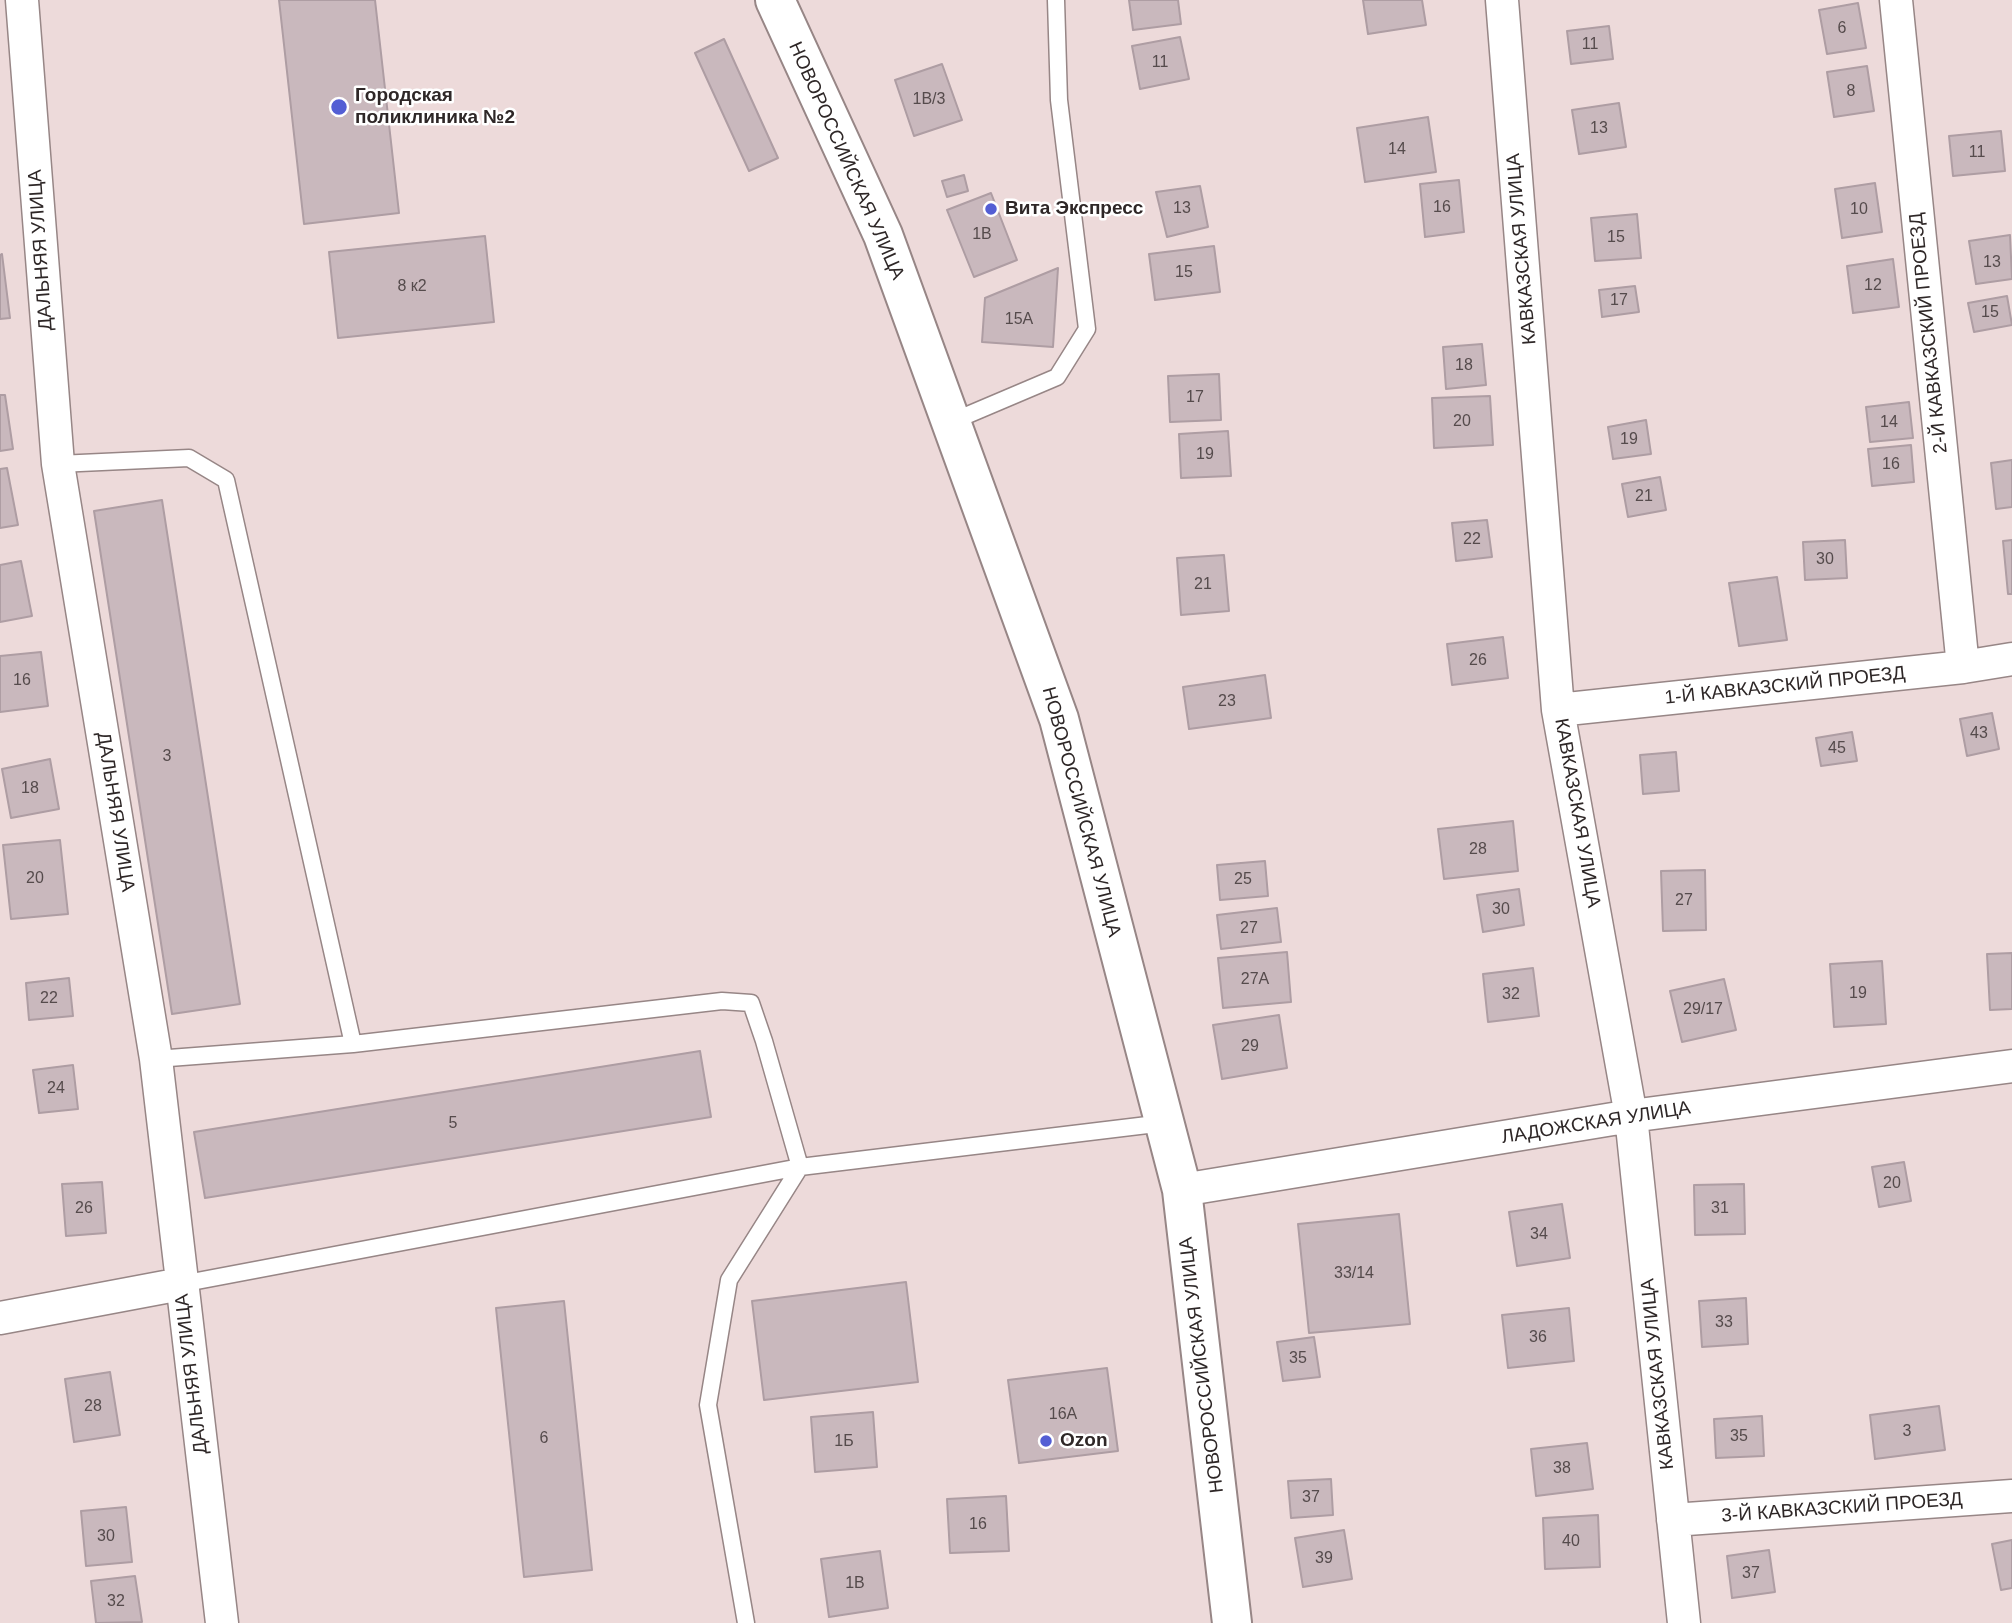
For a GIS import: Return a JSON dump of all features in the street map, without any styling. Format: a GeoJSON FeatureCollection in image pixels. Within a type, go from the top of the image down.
{"type":"FeatureCollection","features":[{"type":"Feature","properties":{"kind":"street","name":"ДАЛЬНЯЯ УЛИЦА"},"geometry":{"type":"LineString","coordinates":[[22,0],[58,464],[156,1059],[222,1623]]}},
{"type":"Feature","properties":{"kind":"street","name":"НОВОРОССИЙСКАЯ УЛИЦА"},"geometry":{"type":"LineString","coordinates":[[775,0],[883,236],[1059,719],[1182,1190],[1232,1623]]}},
{"type":"Feature","properties":{"kind":"street","name":"КАВКАЗСКАЯ УЛИЦА"},"geometry":{"type":"LineString","coordinates":[[1502,0],[1558,710],[1631,1116],[1684,1623]]}},
{"type":"Feature","properties":{"kind":"street","name":"2-Й КАВКАЗСКИЙ ПРОЕЗД"},"geometry":{"type":"LineString","coordinates":[[1896,0],[1962,667]]}},
{"type":"Feature","properties":{"kind":"street","name":"1-Й КАВКАЗСКИЙ ПРОЕЗД"},"geometry":{"type":"LineString","coordinates":[[1558,710],[1962,667],[2012,659]]}},
{"type":"Feature","properties":{"kind":"street","name":"ЛАДОЖСКАЯ УЛИЦА"},"geometry":{"type":"LineString","coordinates":[[1182,1190],[1631,1116],[2012,1066]]}},
{"type":"Feature","properties":{"kind":"street"},"geometry":{"type":"LineString","coordinates":[[0,1318],[181,1284]]}},
{"type":"Feature","properties":{"kind":"street","name":"3-Й КАВКАЗСКИЙ ПРОЕЗД"},"geometry":{"type":"LineString","coordinates":[[1673,1520],[2012,1496]]}},
{"type":"Feature","properties":{"kind":"lane"},"geometry":{"type":"LineString","coordinates":[[951,422],[1057,377],[1087,329],[1059,100],[1056,0]]}},
{"type":"Feature","properties":{"kind":"lane"},"geometry":{"type":"LineString","coordinates":[[58,464],[189,458],[226,480],[353,1044]]}},
{"type":"Feature","properties":{"kind":"lane"},"geometry":{"type":"LineString","coordinates":[[156,1059],[353,1044],[722,1001],[751,1003],[800,1167],[729,1280],[708,1405],[746,1623]]}},
{"type":"Feature","properties":{"kind":"lane"},"geometry":{"type":"LineString","coordinates":[[181,1284],[800,1167],[1164,1123]]}},
{"type":"Feature","properties":{"kind":"building","name":"Городская поликлиника №2"},"geometry":{"type":"Polygon","coordinates":[[[279,0],[375,0],[399,213],[304,224],[279,0]]]}},
{"type":"Feature","properties":{"kind":"building"},"geometry":{"type":"Polygon","coordinates":[[[1129,0],[1178,0],[1181,24],[1133,30],[1129,0]]]}},
{"type":"Feature","properties":{"kind":"building"},"geometry":{"type":"Polygon","coordinates":[[[1363,0],[1422,0],[1426,25],[1368,34],[1363,0]]]}},
{"type":"Feature","properties":{"kind":"building"},"geometry":{"type":"Polygon","coordinates":[[[1858,3],[1866,48],[1827,54],[1819,10],[1858,3]]]}},
{"type":"Feature","properties":{"kind":"building"},"geometry":{"type":"Polygon","coordinates":[[[1609,26],[1613,59],[1571,64],[1567,31],[1609,26]]]}},
{"type":"Feature","properties":{"kind":"building"},"geometry":{"type":"Polygon","coordinates":[[[1180,37],[1189,79],[1140,89],[1132,46],[1180,37]]]}},
{"type":"Feature","properties":{"kind":"building"},"geometry":{"type":"Polygon","coordinates":[[[724,39],[778,158],[749,171],[695,53],[724,39]]]}},
{"type":"Feature","properties":{"kind":"building"},"geometry":{"type":"Polygon","coordinates":[[[942,64],[962,120],[914,136],[895,80],[942,64]]]}},
{"type":"Feature","properties":{"kind":"building"},"geometry":{"type":"Polygon","coordinates":[[[1867,66],[1874,111],[1834,117],[1827,72],[1867,66]]]}},
{"type":"Feature","properties":{"kind":"building"},"geometry":{"type":"Polygon","coordinates":[[[1619,103],[1626,147],[1579,154],[1572,110],[1619,103]]]}},
{"type":"Feature","properties":{"kind":"building"},"geometry":{"type":"Polygon","coordinates":[[[1428,117],[1436,172],[1365,182],[1357,128],[1428,117]]]}},
{"type":"Feature","properties":{"kind":"building"},"geometry":{"type":"Polygon","coordinates":[[[2001,131],[2005,171],[1953,176],[1949,136],[2001,131]]]}},
{"type":"Feature","properties":{"kind":"building"},"geometry":{"type":"Polygon","coordinates":[[[964,175],[968,191],[947,197],[942,181],[964,175]]]}},
{"type":"Feature","properties":{"kind":"building"},"geometry":{"type":"Polygon","coordinates":[[[1459,180],[1464,232],[1425,237],[1420,184],[1459,180]]]}},
{"type":"Feature","properties":{"kind":"building"},"geometry":{"type":"Polygon","coordinates":[[[1875,183],[1882,232],[1842,238],[1835,189],[1875,183]]]}},
{"type":"Feature","properties":{"kind":"building"},"geometry":{"type":"Polygon","coordinates":[[[1200,186],[1208,227],[1167,237],[1156,192],[1200,186]]]}},
{"type":"Feature","properties":{"kind":"building"},"geometry":{"type":"Polygon","coordinates":[[[991,193],[1017,260],[974,277],[947,210],[991,193]]]}},
{"type":"Feature","properties":{"kind":"building"},"geometry":{"type":"Polygon","coordinates":[[[1637,214],[1641,258],[1595,261],[1591,218],[1637,214]]]}},
{"type":"Feature","properties":{"kind":"building"},"geometry":{"type":"Polygon","coordinates":[[[2010,235],[2012,279],[1976,284],[1969,241],[2010,235]]]}},
{"type":"Feature","properties":{"kind":"building"},"geometry":{"type":"Polygon","coordinates":[[[485,236],[494,322],[338,338],[329,252],[485,236]]]}},
{"type":"Feature","properties":{"kind":"building"},"geometry":{"type":"Polygon","coordinates":[[[1214,246],[1220,292],[1155,300],[1149,254],[1214,246]]]}},
{"type":"Feature","properties":{"kind":"building"},"geometry":{"type":"Polygon","coordinates":[[[2,254],[10,318],[0,319],[0,255],[2,254]]]}},
{"type":"Feature","properties":{"kind":"building"},"geometry":{"type":"Polygon","coordinates":[[[1893,259],[1899,307],[1853,313],[1847,266],[1893,259]]]}},
{"type":"Feature","properties":{"kind":"building"},"geometry":{"type":"Polygon","coordinates":[[[1058,268],[1053,347],[982,342],[985,298],[1058,268]]]}},
{"type":"Feature","properties":{"kind":"building"},"geometry":{"type":"Polygon","coordinates":[[[1635,286],[1639,312],[1602,317],[1599,290],[1635,286]]]}},
{"type":"Feature","properties":{"kind":"building"},"geometry":{"type":"Polygon","coordinates":[[[2007,296],[2012,325],[1974,332],[1968,303],[2007,296]]]}},
{"type":"Feature","properties":{"kind":"building"},"geometry":{"type":"Polygon","coordinates":[[[1482,344],[1486,385],[1446,389],[1443,347],[1482,344]]]}},
{"type":"Feature","properties":{"kind":"building"},"geometry":{"type":"Polygon","coordinates":[[[1219,374],[1221,420],[1170,422],[1168,376],[1219,374]]]}},
{"type":"Feature","properties":{"kind":"building"},"geometry":{"type":"Polygon","coordinates":[[[0,395],[5,395],[13,449],[0,451],[0,395]]]}},
{"type":"Feature","properties":{"kind":"building"},"geometry":{"type":"Polygon","coordinates":[[[1490,396],[1493,445],[1434,448],[1432,398],[1490,396]]]}},
{"type":"Feature","properties":{"kind":"building"},"geometry":{"type":"Polygon","coordinates":[[[1909,402],[1913,438],[1870,442],[1866,407],[1909,402]]]}},
{"type":"Feature","properties":{"kind":"building"},"geometry":{"type":"Polygon","coordinates":[[[1646,420],[1651,454],[1613,459],[1608,427],[1646,420]]]}},
{"type":"Feature","properties":{"kind":"building"},"geometry":{"type":"Polygon","coordinates":[[[1228,431],[1231,476],[1181,478],[1179,434],[1228,431]]]}},
{"type":"Feature","properties":{"kind":"building"},"geometry":{"type":"Polygon","coordinates":[[[1911,445],[1914,482],[1872,486],[1868,449],[1911,445]]]}},
{"type":"Feature","properties":{"kind":"building"},"geometry":{"type":"Polygon","coordinates":[[[2012,460],[2012,507],[1996,509],[1991,463],[2012,460]]]}},
{"type":"Feature","properties":{"kind":"building"},"geometry":{"type":"Polygon","coordinates":[[[7,468],[18,525],[0,528],[0,469],[7,468]]]}},
{"type":"Feature","properties":{"kind":"building"},"geometry":{"type":"Polygon","coordinates":[[[1660,477],[1666,510],[1628,517],[1622,484],[1660,477]]]}},
{"type":"Feature","properties":{"kind":"building"},"geometry":{"type":"Polygon","coordinates":[[[162,500],[240,1004],[172,1014],[94,511],[162,500]]]}},
{"type":"Feature","properties":{"kind":"building"},"geometry":{"type":"Polygon","coordinates":[[[1487,520],[1492,557],[1456,561],[1452,523],[1487,520]]]}},
{"type":"Feature","properties":{"kind":"building"},"geometry":{"type":"Polygon","coordinates":[[[1845,540],[1847,578],[1805,580],[1803,542],[1845,540]]]}},
{"type":"Feature","properties":{"kind":"building"},"geometry":{"type":"Polygon","coordinates":[[[2012,540],[2012,594],[2008,594],[2003,541],[2012,540]]]}},
{"type":"Feature","properties":{"kind":"building"},"geometry":{"type":"Polygon","coordinates":[[[1224,555],[1229,611],[1181,615],[1177,558],[1224,555]]]}},
{"type":"Feature","properties":{"kind":"building"},"geometry":{"type":"Polygon","coordinates":[[[21,561],[32,616],[0,622],[0,565],[21,561]]]}},
{"type":"Feature","properties":{"kind":"building"},"geometry":{"type":"Polygon","coordinates":[[[1777,577],[1787,640],[1739,646],[1729,583],[1777,577]]]}},
{"type":"Feature","properties":{"kind":"building"},"geometry":{"type":"Polygon","coordinates":[[[1503,637],[1508,678],[1452,685],[1447,644],[1503,637]]]}},
{"type":"Feature","properties":{"kind":"building"},"geometry":{"type":"Polygon","coordinates":[[[41,652],[48,706],[0,712],[0,656],[41,652]]]}},
{"type":"Feature","properties":{"kind":"building"},"geometry":{"type":"Polygon","coordinates":[[[1265,675],[1271,718],[1189,729],[1183,687],[1265,675]]]}},
{"type":"Feature","properties":{"kind":"building"},"geometry":{"type":"Polygon","coordinates":[[[1992,713],[1999,749],[1967,756],[1960,719],[1992,713]]]}},
{"type":"Feature","properties":{"kind":"building"},"geometry":{"type":"Polygon","coordinates":[[[1852,732],[1857,761],[1821,766],[1816,738],[1852,732]]]}},
{"type":"Feature","properties":{"kind":"building"},"geometry":{"type":"Polygon","coordinates":[[[1676,752],[1679,791],[1643,794],[1640,755],[1676,752]]]}},
{"type":"Feature","properties":{"kind":"building"},"geometry":{"type":"Polygon","coordinates":[[[50,759],[59,809],[11,818],[2,769],[50,759]]]}},
{"type":"Feature","properties":{"kind":"building"},"geometry":{"type":"Polygon","coordinates":[[[1513,821],[1518,871],[1444,879],[1438,829],[1513,821]]]}},
{"type":"Feature","properties":{"kind":"building"},"geometry":{"type":"Polygon","coordinates":[[[60,840],[68,914],[11,919],[3,845],[60,840]]]}},
{"type":"Feature","properties":{"kind":"building"},"geometry":{"type":"Polygon","coordinates":[[[1265,861],[1268,896],[1220,900],[1217,865],[1265,861]]]}},
{"type":"Feature","properties":{"kind":"building"},"geometry":{"type":"Polygon","coordinates":[[[1705,870],[1706,930],[1663,931],[1661,871],[1705,870]]]}},
{"type":"Feature","properties":{"kind":"building"},"geometry":{"type":"Polygon","coordinates":[[[1519,889],[1524,925],[1483,932],[1477,895],[1519,889]]]}},
{"type":"Feature","properties":{"kind":"building"},"geometry":{"type":"Polygon","coordinates":[[[1277,908],[1281,942],[1221,949],[1217,915],[1277,908]]]}},
{"type":"Feature","properties":{"kind":"building"},"geometry":{"type":"Polygon","coordinates":[[[1287,952],[1291,1002],[1223,1008],[1218,958],[1287,952]]]}},
{"type":"Feature","properties":{"kind":"building"},"geometry":{"type":"Polygon","coordinates":[[[2012,953],[2012,1009],[1990,1010],[1987,954],[2012,953]]]}},
{"type":"Feature","properties":{"kind":"building"},"geometry":{"type":"Polygon","coordinates":[[[1882,961],[1886,1024],[1834,1027],[1830,964],[1882,961]]]}},
{"type":"Feature","properties":{"kind":"building"},"geometry":{"type":"Polygon","coordinates":[[[1533,968],[1539,1016],[1488,1022],[1483,974],[1533,968]]]}},
{"type":"Feature","properties":{"kind":"building"},"geometry":{"type":"Polygon","coordinates":[[[69,978],[73,1016],[29,1020],[26,983],[69,978]]]}},
{"type":"Feature","properties":{"kind":"building"},"geometry":{"type":"Polygon","coordinates":[[[1724,979],[1736,1030],[1682,1042],[1670,991],[1724,979]]]}},
{"type":"Feature","properties":{"kind":"building"},"geometry":{"type":"Polygon","coordinates":[[[1279,1015],[1287,1068],[1222,1079],[1213,1025],[1279,1015]]]}},
{"type":"Feature","properties":{"kind":"building"},"geometry":{"type":"Polygon","coordinates":[[[700,1051],[711,1117],[205,1198],[194,1132],[700,1051]]]}},
{"type":"Feature","properties":{"kind":"building"},"geometry":{"type":"Polygon","coordinates":[[[73,1065],[78,1109],[39,1113],[33,1070],[73,1065]]]}},
{"type":"Feature","properties":{"kind":"building"},"geometry":{"type":"Polygon","coordinates":[[[1904,1162],[1911,1201],[1879,1207],[1872,1167],[1904,1162]]]}},
{"type":"Feature","properties":{"kind":"building"},"geometry":{"type":"Polygon","coordinates":[[[102,1182],[106,1233],[66,1236],[62,1184],[102,1182]]]}},
{"type":"Feature","properties":{"kind":"building"},"geometry":{"type":"Polygon","coordinates":[[[1744,1184],[1745,1234],[1695,1235],[1694,1185],[1744,1184]]]}},
{"type":"Feature","properties":{"kind":"building"},"geometry":{"type":"Polygon","coordinates":[[[1562,1204],[1570,1258],[1517,1266],[1509,1212],[1562,1204]]]}},
{"type":"Feature","properties":{"kind":"building"},"geometry":{"type":"Polygon","coordinates":[[[1399,1214],[1410,1324],[1309,1333],[1298,1224],[1399,1214]]]}},
{"type":"Feature","properties":{"kind":"building"},"geometry":{"type":"Polygon","coordinates":[[[906,1282],[918,1382],[764,1400],[752,1301],[906,1282]]]}},
{"type":"Feature","properties":{"kind":"building"},"geometry":{"type":"Polygon","coordinates":[[[1746,1298],[1748,1344],[1702,1347],[1699,1301],[1746,1298]]]}},
{"type":"Feature","properties":{"kind":"building"},"geometry":{"type":"Polygon","coordinates":[[[564,1301],[592,1570],[524,1577],[496,1308],[564,1301]]]}},
{"type":"Feature","properties":{"kind":"building"},"geometry":{"type":"Polygon","coordinates":[[[1569,1308],[1574,1361],[1508,1368],[1502,1315],[1569,1308]]]}},
{"type":"Feature","properties":{"kind":"building"},"geometry":{"type":"Polygon","coordinates":[[[1314,1337],[1320,1377],[1283,1381],[1277,1342],[1314,1337]]]}},
{"type":"Feature","properties":{"kind":"building"},"geometry":{"type":"Polygon","coordinates":[[[1107,1368],[1118,1451],[1019,1463],[1008,1380],[1107,1368]]]}},
{"type":"Feature","properties":{"kind":"building"},"geometry":{"type":"Polygon","coordinates":[[[110,1372],[120,1435],[74,1442],[65,1379],[110,1372]]]}},
{"type":"Feature","properties":{"kind":"building"},"geometry":{"type":"Polygon","coordinates":[[[1939,1406],[1945,1450],[1875,1459],[1870,1415],[1939,1406]]]}},
{"type":"Feature","properties":{"kind":"building"},"geometry":{"type":"Polygon","coordinates":[[[873,1412],[877,1467],[815,1472],[811,1417],[873,1412]]]}},
{"type":"Feature","properties":{"kind":"building"},"geometry":{"type":"Polygon","coordinates":[[[1762,1416],[1764,1456],[1716,1458],[1714,1419],[1762,1416]]]}},
{"type":"Feature","properties":{"kind":"building"},"geometry":{"type":"Polygon","coordinates":[[[1587,1443],[1593,1489],[1536,1496],[1531,1449],[1587,1443]]]}},
{"type":"Feature","properties":{"kind":"building"},"geometry":{"type":"Polygon","coordinates":[[[1331,1479],[1333,1515],[1291,1518],[1288,1481],[1331,1479]]]}},
{"type":"Feature","properties":{"kind":"building"},"geometry":{"type":"Polygon","coordinates":[[[1006,1496],[1009,1551],[950,1553],[947,1499],[1006,1496]]]}},
{"type":"Feature","properties":{"kind":"building"},"geometry":{"type":"Polygon","coordinates":[[[126,1507],[132,1562],[86,1566],[81,1511],[126,1507]]]}},
{"type":"Feature","properties":{"kind":"building"},"geometry":{"type":"Polygon","coordinates":[[[1598,1515],[1600,1567],[1545,1569],[1543,1518],[1598,1515]]]}},
{"type":"Feature","properties":{"kind":"building"},"geometry":{"type":"Polygon","coordinates":[[[1344,1530],[1352,1579],[1303,1587],[1295,1538],[1344,1530]]]}},
{"type":"Feature","properties":{"kind":"building"},"geometry":{"type":"Polygon","coordinates":[[[2012,1540],[2012,1588],[2001,1590],[1992,1544],[2012,1540]]]}},
{"type":"Feature","properties":{"kind":"building"},"geometry":{"type":"Polygon","coordinates":[[[1769,1550],[1775,1592],[1732,1598],[1727,1556],[1769,1550]]]}},
{"type":"Feature","properties":{"kind":"building"},"geometry":{"type":"Polygon","coordinates":[[[880,1551],[888,1608],[829,1617],[821,1559],[880,1551]]]}},
{"type":"Feature","properties":{"kind":"building"},"geometry":{"type":"Polygon","coordinates":[[[135,1576],[142,1622],[96,1623],[91,1581],[135,1576]]]}},
{"type":"Feature","properties":{"kind":"place","name":"Городская поликлиника №2"},"geometry":{"type":"Point","coordinates":[339,107]}},
{"type":"Feature","properties":{"kind":"place","name":"Вита Экспресс"},"geometry":{"type":"Point","coordinates":[991,209]}},
{"type":"Feature","properties":{"kind":"place","name":"Ozon"},"geometry":{"type":"Point","coordinates":[1046,1441]}}]}
